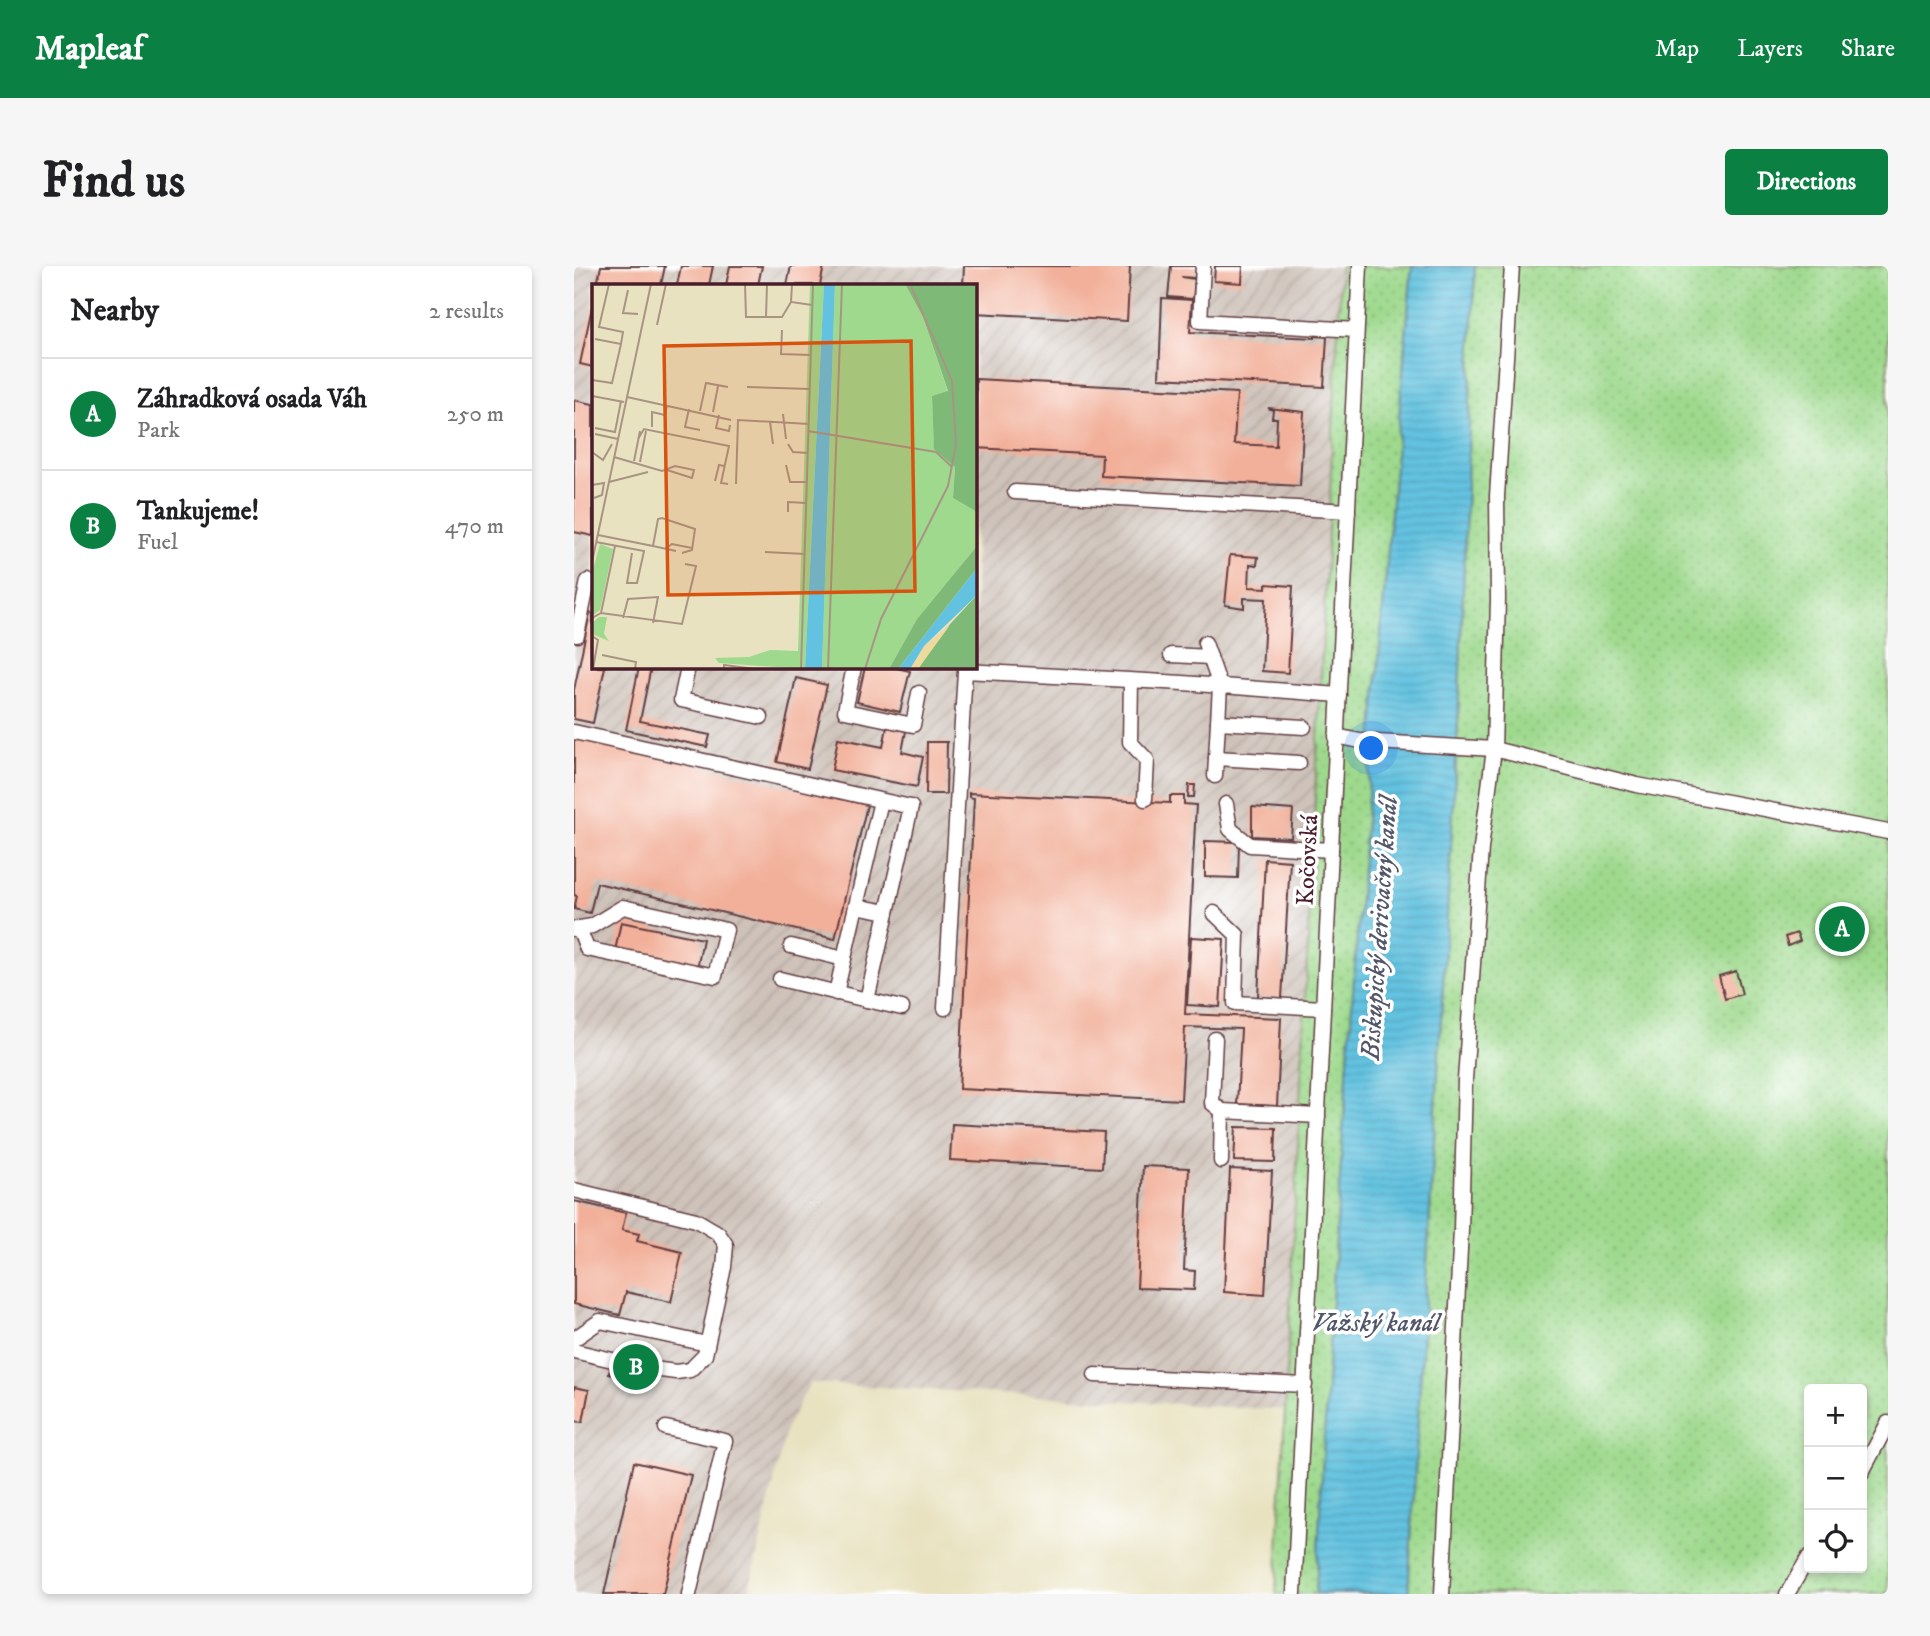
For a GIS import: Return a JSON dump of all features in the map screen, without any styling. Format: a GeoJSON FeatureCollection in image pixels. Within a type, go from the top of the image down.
{"type":"FeatureCollection","features":[{"type":"Feature","properties":{"kind":"street"},"geometry":{"type":"LineString","coordinates":[[1203,266],[1200,321],[1356,330]]}},
{"type":"Feature","properties":{"kind":"street","name":"Kočovská"},"geometry":{"type":"LineString","coordinates":[[1294,1594],[1360,266]]}},
{"type":"Feature","properties":{"kind":"street"},"geometry":{"type":"LineString","coordinates":[[1441,1594],[1461,1230],[1465,1080],[1481,848],[1494,749],[1498,599],[1496,496],[1512,266]]}},
{"type":"Feature","properties":{"kind":"street"},"geometry":{"type":"LineString","coordinates":[[1014,492],[1348,511]]}},
{"type":"Feature","properties":{"kind":"street"},"geometry":{"type":"LineString","coordinates":[[574,634],[577,635],[585,580]]}},
{"type":"Feature","properties":{"kind":"street"},"geometry":{"type":"LineString","coordinates":[[1171,655],[1208,650],[1220,686],[1215,776]]}},
{"type":"Feature","properties":{"kind":"street"},"geometry":{"type":"LineString","coordinates":[[688,668],[681,700],[761,717]]}},
{"type":"Feature","properties":{"kind":"street"},"geometry":{"type":"LineString","coordinates":[[854,668],[845,711],[913,725],[919,693]]}},
{"type":"Feature","properties":{"kind":"street"},"geometry":{"type":"LineString","coordinates":[[945,1008],[965,671],[1339,695]]}},
{"type":"Feature","properties":{"kind":"street"},"geometry":{"type":"LineString","coordinates":[[1131,681],[1130,742],[1147,760],[1145,799]]}},
{"type":"Feature","properties":{"kind":"street"},"geometry":{"type":"LineString","coordinates":[[1218,722],[1304,727]]}},
{"type":"Feature","properties":{"kind":"street"},"geometry":{"type":"LineString","coordinates":[[574,732],[911,807],[867,1000]]}},
{"type":"Feature","properties":{"kind":"street"},"geometry":{"type":"LineString","coordinates":[[1336,736],[1360,741],[1494,749],[1637,785],[1888,832]]}},
{"type":"Feature","properties":{"kind":"street"},"geometry":{"type":"LineString","coordinates":[[1216,758],[1299,763]]}},
{"type":"Feature","properties":{"kind":"street"},"geometry":{"type":"LineString","coordinates":[[836,993],[881,801]]}},
{"type":"Feature","properties":{"kind":"street"},"geometry":{"type":"LineString","coordinates":[[1226,804],[1230,829],[1250,845],[1331,850]]}},
{"type":"Feature","properties":{"kind":"street"},"geometry":{"type":"LineString","coordinates":[[856,906],[887,912]]}},
{"type":"Feature","properties":{"kind":"street"},"geometry":{"type":"LineString","coordinates":[[623,907],[726,930],[715,976],[587,949],[576,929],[592,926],[623,907]]}},
{"type":"Feature","properties":{"kind":"street"},"geometry":{"type":"LineString","coordinates":[[1214,913],[1237,935],[1236,1003],[1323,1008]]}},
{"type":"Feature","properties":{"kind":"street"},"geometry":{"type":"LineString","coordinates":[[791,946],[844,959]]}},
{"type":"Feature","properties":{"kind":"street"},"geometry":{"type":"LineString","coordinates":[[780,979],[902,1008]]}},
{"type":"Feature","properties":{"kind":"street"},"geometry":{"type":"LineString","coordinates":[[1215,1039],[1212,1103],[1222,1111],[1318,1116]]}},
{"type":"Feature","properties":{"kind":"street"},"geometry":{"type":"LineString","coordinates":[[1221,1161],[1222,1111]]}},
{"type":"Feature","properties":{"kind":"street"},"geometry":{"type":"LineString","coordinates":[[574,1190],[696,1220],[718,1233],[726,1245],[724,1267],[705,1355],[690,1370],[676,1372],[653,1369]]}},
{"type":"Feature","properties":{"kind":"street"},"geometry":{"type":"LineString","coordinates":[[574,1339],[600,1321],[708,1343]]}},
{"type":"Feature","properties":{"kind":"street"},"geometry":{"type":"LineString","coordinates":[[574,1351],[621,1362]]}},
{"type":"Feature","properties":{"kind":"street"},"geometry":{"type":"LineString","coordinates":[[1095,1375],[1305,1385]]}},
{"type":"Feature","properties":{"kind":"street"},"geometry":{"type":"LineString","coordinates":[[1867,1463],[1888,1423]]}},
{"type":"Feature","properties":{"kind":"street"},"geometry":{"type":"LineString","coordinates":[[666,1428],[725,1441],[690,1594]]}},
{"type":"Feature","properties":{"kind":"street"},"geometry":{"type":"LineString","coordinates":[[1787,1594],[1804,1565]]}},
{"type":"Feature","properties":{"kind":"shaded area"},"geometry":{"type":"Polygon","coordinates":[[[574,266],[1341,266],[1284,1410],[810,1383],[787,1426],[748,1594],[574,1594],[574,266]]]}},
{"type":"Feature","properties":{"kind":"green space"},"geometry":{"type":"Polygon","coordinates":[[[1341,266],[1412,266],[1370,764],[1346,1096],[1316,1594],[1276,1594],[1341,266]]]}},
{"type":"Feature","properties":{"kind":"green space"},"geometry":{"type":"Polygon","coordinates":[[[1475,266],[1888,266],[1888,1594],[1408,1594],[1458,724],[1475,266]]]}},
{"type":"Feature","properties":{"kind":"water","name":"Važský kanál"},"geometry":{"type":"Polygon","coordinates":[[[1412,266],[1475,266],[1458,724],[1408,1594],[1316,1594],[1335,1262],[1370,764],[1412,266]]]}},
{"type":"Feature","properties":{"kind":"building"},"geometry":{"type":"Polygon","coordinates":[[[601,266],[665,266],[661,284],[597,284],[601,266]]]}},
{"type":"Feature","properties":{"kind":"building"},"geometry":{"type":"Polygon","coordinates":[[[681,266],[713,266],[709,284],[677,284],[681,266]]]}},
{"type":"Feature","properties":{"kind":"building"},"geometry":{"type":"Polygon","coordinates":[[[730,266],[762,266],[758,284],[726,284],[730,266]]]}},
{"type":"Feature","properties":{"kind":"building"},"geometry":{"type":"Polygon","coordinates":[[[791,266],[824,266],[820,284],[787,284],[791,266]]]}},
{"type":"Feature","properties":{"kind":"building"},"geometry":{"type":"Polygon","coordinates":[[[964,266],[1130,266],[1127,321],[976,313],[976,284],[963,284],[964,266]]]}},
{"type":"Feature","properties":{"kind":"building"},"geometry":{"type":"Polygon","coordinates":[[[1171,266],[1196,266],[1195,278],[1181,277],[1195,279],[1193,299],[1168,297],[1171,266]]]}},
{"type":"Feature","properties":{"kind":"building"},"geometry":{"type":"Polygon","coordinates":[[[1215,266],[1243,266],[1242,283],[1214,281],[1215,266]]]}},
{"type":"Feature","properties":{"kind":"building"},"geometry":{"type":"Polygon","coordinates":[[[1162,298],[1192,300],[1190,332],[1327,337],[1324,387],[1159,378],[1162,298]]]}},
{"type":"Feature","properties":{"kind":"building"},"geometry":{"type":"Polygon","coordinates":[[[592,307],[592,367],[580,364],[592,307]]]}},
{"type":"Feature","properties":{"kind":"building"},"geometry":{"type":"Polygon","coordinates":[[[976,379],[1237,393],[1234,444],[1276,446],[1277,418],[1272,418],[1273,410],[1268,408],[1304,412],[1300,486],[1101,476],[1102,455],[976,448],[976,379]]]}},
{"type":"Feature","properties":{"kind":"building"},"geometry":{"type":"Polygon","coordinates":[[[574,400],[592,404],[592,536],[574,532],[574,400]]]}},
{"type":"Feature","properties":{"kind":"building"},"geometry":{"type":"Polygon","coordinates":[[[1230,555],[1258,557],[1257,565],[1250,564],[1249,587],[1266,588],[1266,584],[1293,586],[1288,673],[1262,671],[1266,599],[1244,598],[1244,608],[1225,605],[1230,555]]]}},
{"type":"Feature","properties":{"kind":"building"},"geometry":{"type":"Polygon","coordinates":[[[590,613],[592,668],[605,668],[593,723],[574,719],[574,690],[590,613]]]}},
{"type":"Feature","properties":{"kind":"building"},"geometry":{"type":"Polygon","coordinates":[[[639,668],[651,668],[640,721],[710,735],[707,747],[626,730],[639,668]]]}},
{"type":"Feature","properties":{"kind":"building"},"geometry":{"type":"Polygon","coordinates":[[[865,668],[910,671],[900,712],[857,702],[865,668]]]}},
{"type":"Feature","properties":{"kind":"building"},"geometry":{"type":"Polygon","coordinates":[[[796,678],[827,685],[808,769],[777,762],[796,678]]]}},
{"type":"Feature","properties":{"kind":"building"},"geometry":{"type":"Polygon","coordinates":[[[887,727],[906,731],[902,752],[923,757],[917,787],[832,770],[838,738],[883,747],[887,727]]]}},
{"type":"Feature","properties":{"kind":"building"},"geometry":{"type":"Polygon","coordinates":[[[574,736],[867,805],[835,939],[597,883],[590,913],[574,909],[577,896],[574,895],[574,736]]]}},
{"type":"Feature","properties":{"kind":"building"},"geometry":{"type":"Polygon","coordinates":[[[927,742],[947,742],[946,794],[926,794],[927,742]]]}},
{"type":"Feature","properties":{"kind":"building"},"geometry":{"type":"Polygon","coordinates":[[[1189,785],[1195,785],[1194,797],[1188,797],[1189,785]]]}},
{"type":"Feature","properties":{"kind":"building"},"geometry":{"type":"Polygon","coordinates":[[[969,793],[1170,803],[1170,796],[1184,796],[1184,804],[1196,805],[1185,1014],[1281,1018],[1277,1106],[1237,1104],[1241,1029],[1185,1027],[1181,1100],[959,1089],[974,798],[969,797],[969,793]]]}},
{"type":"Feature","properties":{"kind":"building"},"geometry":{"type":"Polygon","coordinates":[[[1252,807],[1293,810],[1291,838],[1252,836],[1252,807]]]}},
{"type":"Feature","properties":{"kind":"building"},"geometry":{"type":"Polygon","coordinates":[[[1205,841],[1239,842],[1238,878],[1205,877],[1205,841]]]}},
{"type":"Feature","properties":{"kind":"building"},"geometry":{"type":"Polygon","coordinates":[[[1265,859],[1290,861],[1282,998],[1258,997],[1265,859]]]}},
{"type":"Feature","properties":{"kind":"building"},"geometry":{"type":"Polygon","coordinates":[[[621,922],[703,939],[697,969],[615,951],[621,922]]]}},
{"type":"Feature","properties":{"kind":"building"},"geometry":{"type":"Polygon","coordinates":[[[1797,933],[1800,941],[1788,946],[1785,937],[1797,933]]]}},
{"type":"Feature","properties":{"kind":"building"},"geometry":{"type":"Polygon","coordinates":[[[1191,937],[1224,939],[1220,1007],[1187,1005],[1191,937]]]}},
{"type":"Feature","properties":{"kind":"building"},"geometry":{"type":"Polygon","coordinates":[[[1736,971],[1742,994],[1725,999],[1719,976],[1736,971]]]}},
{"type":"Feature","properties":{"kind":"building"},"geometry":{"type":"Polygon","coordinates":[[[952,1124],[1104,1132],[1102,1168],[950,1160],[952,1124]]]}},
{"type":"Feature","properties":{"kind":"building"},"geometry":{"type":"Polygon","coordinates":[[[1236,1127],[1276,1128],[1275,1162],[1234,1161],[1236,1127]]]}},
{"type":"Feature","properties":{"kind":"building"},"geometry":{"type":"Polygon","coordinates":[[[1143,1166],[1189,1168],[1184,1270],[1195,1271],[1194,1290],[1137,1288],[1143,1166]]]}},
{"type":"Feature","properties":{"kind":"building"},"geometry":{"type":"Polygon","coordinates":[[[1230,1169],[1272,1171],[1265,1295],[1224,1292],[1230,1169]]]}},
{"type":"Feature","properties":{"kind":"building"},"geometry":{"type":"Polygon","coordinates":[[[574,1201],[626,1213],[622,1230],[639,1234],[637,1241],[682,1252],[671,1302],[626,1292],[620,1315],[574,1304],[574,1201]]]}},
{"type":"Feature","properties":{"kind":"building"},"geometry":{"type":"Polygon","coordinates":[[[623,1354],[654,1361],[651,1376],[626,1370],[624,1378],[609,1374],[611,1365],[620,1367],[623,1354]]]}},
{"type":"Feature","properties":{"kind":"building"},"geometry":{"type":"Polygon","coordinates":[[[574,1387],[589,1390],[583,1422],[574,1421],[574,1387]]]}},
{"type":"Feature","properties":{"kind":"building"},"geometry":{"type":"Polygon","coordinates":[[[634,1462],[691,1475],[663,1594],[604,1594],[634,1462]]]}},
{"type":"Feature","properties":{"kind":"tunnel"},"geometry":{"type":"LineString","coordinates":[[621,1362],[653,1369]]}},
{"type":"Feature","properties":{"kind":"place","name":"Záhradková osada Váh"},"geometry":{"type":"Point","coordinates":[1842,929]}},
{"type":"Feature","properties":{"kind":"place","name":"Tankujeme!"},"geometry":{"type":"Point","coordinates":[636,1367]}},
{"type":"Feature","properties":{"kind":"water label","name":"Biskupický derivačný kanál"},"geometry":{"type":"Point","coordinates":[1380,928]}}]}
